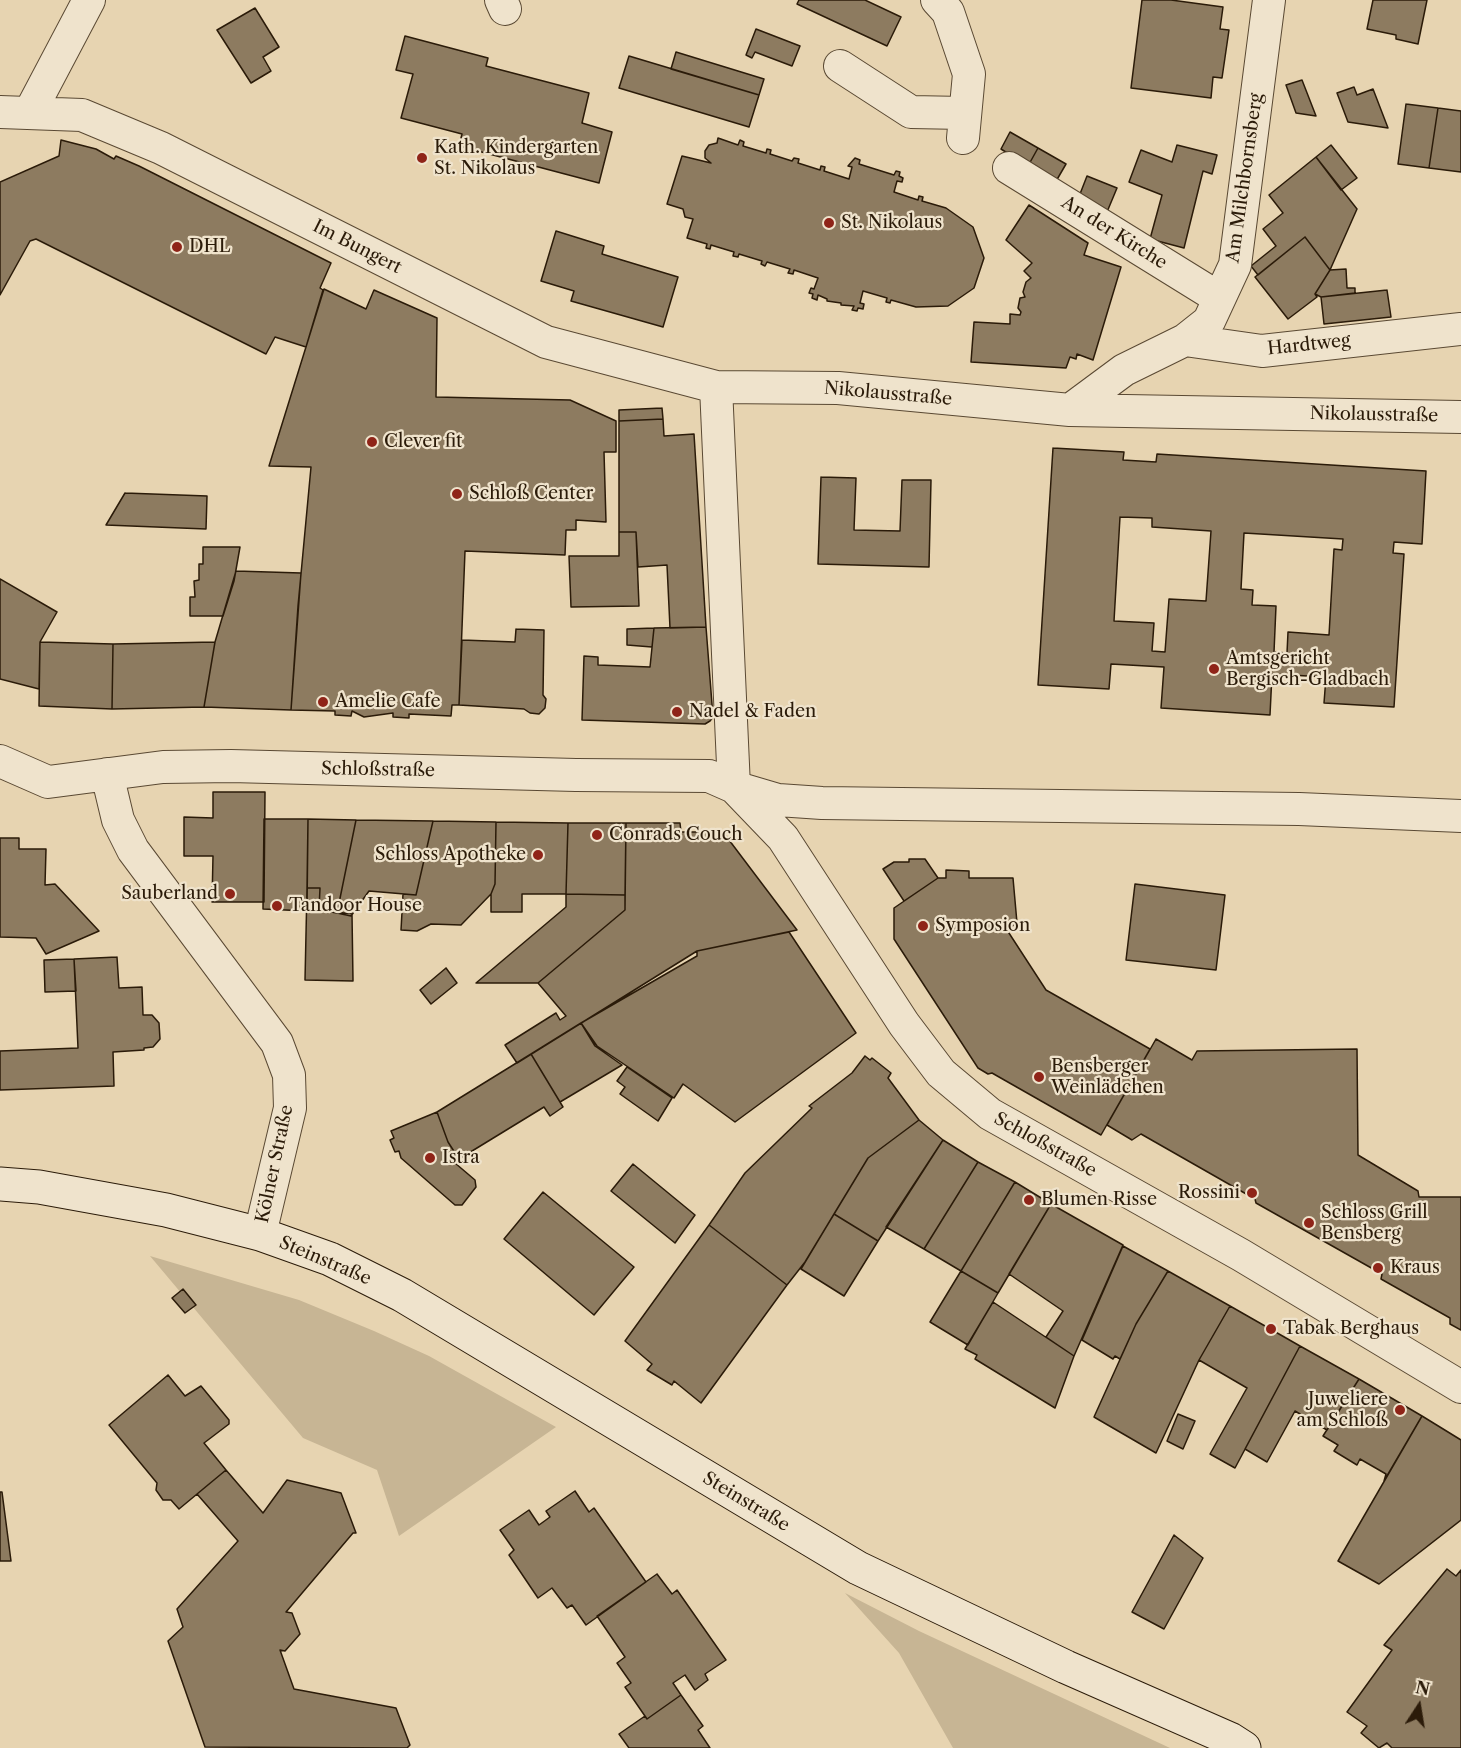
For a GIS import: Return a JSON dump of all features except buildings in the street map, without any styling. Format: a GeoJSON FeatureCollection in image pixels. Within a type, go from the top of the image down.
{"type":"FeatureCollection","features":[{"type":"Feature","properties":{"kind":"main road","name":"Kölner Straße"},"geometry":{"type":"LineString","coordinates":[[0,1184],[39,1187],[146,1206],[260,1234]]}},
{"type":"Feature","properties":{"kind":"main road","name":"Steinstraße"},"geometry":{"type":"LineString","coordinates":[[260,1234],[330,1259],[402,1294],[858,1568],[949,1613],[1230,1739],[1244,1748]]}},
{"type":"Feature","properties":{"kind":"street"},"geometry":{"type":"LineString","coordinates":[[15,112],[89,0]]}},
{"type":"Feature","properties":{"kind":"street"},"geometry":{"type":"LineString","coordinates":[[840,66],[911,112],[964,126],[969,74],[948,12],[937,0]]}},
{"type":"Feature","properties":{"kind":"street","name":"Am Milchbornsberg"},"geometry":{"type":"LineString","coordinates":[[1185,340],[1209,321],[1235,265],[1241,234],[1269,0]]}},
{"type":"Feature","properties":{"kind":"street","name":"Im Bungert"},"geometry":{"type":"LineString","coordinates":[[15,112],[82,115],[161,148],[546,342],[716,387]]}},
{"type":"Feature","properties":{"kind":"street","name":"An der Kirche"},"geometry":{"type":"LineString","coordinates":[[1009,168],[1219,298]]}},
{"type":"Feature","properties":{"kind":"street","name":"Hardtweg"},"geometry":{"type":"LineString","coordinates":[[1185,340],[1262,351],[1461,329]]}},
{"type":"Feature","properties":{"kind":"street"},"geometry":{"type":"LineString","coordinates":[[1070,410],[1124,370],[1185,340]]}},
{"type":"Feature","properties":{"kind":"street"},"geometry":{"type":"LineString","coordinates":[[716,387],[734,787]]}},
{"type":"Feature","properties":{"kind":"street","name":"Nikolausstraße"},"geometry":{"type":"LineString","coordinates":[[716,387],[838,388],[1070,410],[1461,417]]}},
{"type":"Feature","properties":{"kind":"street","name":"Schloßstraße"},"geometry":{"type":"LineString","coordinates":[[11,766],[48,782],[163,767],[231,766],[709,776],[734,787],[778,800],[822,803],[1299,809],[1461,816]]}},
{"type":"Feature","properties":{"kind":"street","name":"Kölner Straße"},"geometry":{"type":"LineString","coordinates":[[106,774],[118,820],[133,850],[277,1043],[289,1075],[290,1108],[260,1234]]}},
{"type":"Feature","properties":{"kind":"street","name":"Schloßstraße"},"geometry":{"type":"LineString","coordinates":[[734,787],[783,838],[904,1024],[941,1073],[990,1114],[1241,1255],[1461,1387]]}},
{"type":"Feature","properties":{"kind":"shaded area"},"geometry":{"type":"Polygon","coordinates":[[[150,1256],[299,1300],[374,1331],[429,1356],[556,1427],[399,1536],[377,1470],[303,1438],[150,1256]]]}},
{"type":"Feature","properties":{"kind":"shaded area"},"geometry":{"type":"Polygon","coordinates":[[[845,1593],[919,1631],[1170,1748],[953,1748],[899,1653],[845,1593]]]}},
{"type":"Feature","properties":{"kind":"place","name":"Kath. Kindergarten St. Nikolaus"},"geometry":{"type":"Point","coordinates":[422,158]}},
{"type":"Feature","properties":{"kind":"place","name":"St. Nikolaus"},"geometry":{"type":"Point","coordinates":[829,223]}},
{"type":"Feature","properties":{"kind":"place","name":"DHL"},"geometry":{"type":"Point","coordinates":[177,247]}},
{"type":"Feature","properties":{"kind":"place","name":"Clever fit"},"geometry":{"type":"Point","coordinates":[372,442]}},
{"type":"Feature","properties":{"kind":"place","name":"Schloß Center"},"geometry":{"type":"Point","coordinates":[457,494]}},
{"type":"Feature","properties":{"kind":"place","name":"Amtsgericht Bergisch-Gladbach"},"geometry":{"type":"Point","coordinates":[1214,669]}},
{"type":"Feature","properties":{"kind":"place","name":"Amelie Cafe"},"geometry":{"type":"Point","coordinates":[323,702]}},
{"type":"Feature","properties":{"kind":"place","name":"Nadel & Faden"},"geometry":{"type":"Point","coordinates":[677,712]}},
{"type":"Feature","properties":{"kind":"place","name":"Conrads Couch"},"geometry":{"type":"Point","coordinates":[597,835]}},
{"type":"Feature","properties":{"kind":"place","name":"Schloss Apotheke"},"geometry":{"type":"Point","coordinates":[538,855]}},
{"type":"Feature","properties":{"kind":"place","name":"Sauberland"},"geometry":{"type":"Point","coordinates":[230,894]}},
{"type":"Feature","properties":{"kind":"place","name":"Tandoor House"},"geometry":{"type":"Point","coordinates":[277,906]}},
{"type":"Feature","properties":{"kind":"place","name":"Symposion"},"geometry":{"type":"Point","coordinates":[923,926]}},
{"type":"Feature","properties":{"kind":"place","name":"Bensberger Weinlädchen"},"geometry":{"type":"Point","coordinates":[1039,1077]}},
{"type":"Feature","properties":{"kind":"place","name":"Istra"},"geometry":{"type":"Point","coordinates":[430,1158]}},
{"type":"Feature","properties":{"kind":"place","name":"Rossini"},"geometry":{"type":"Point","coordinates":[1252,1193]}},
{"type":"Feature","properties":{"kind":"place","name":"Blumen Risse"},"geometry":{"type":"Point","coordinates":[1029,1200]}},
{"type":"Feature","properties":{"kind":"place","name":"Schloss Grill Bensberg"},"geometry":{"type":"Point","coordinates":[1309,1223]}},
{"type":"Feature","properties":{"kind":"place","name":"Kraus"},"geometry":{"type":"Point","coordinates":[1378,1268]}},
{"type":"Feature","properties":{"kind":"place","name":"Tabak Berghaus"},"geometry":{"type":"Point","coordinates":[1271,1329]}},
{"type":"Feature","properties":{"kind":"place","name":"Juweliere am Schloß"},"geometry":{"type":"Point","coordinates":[1400,1410]}}]}
